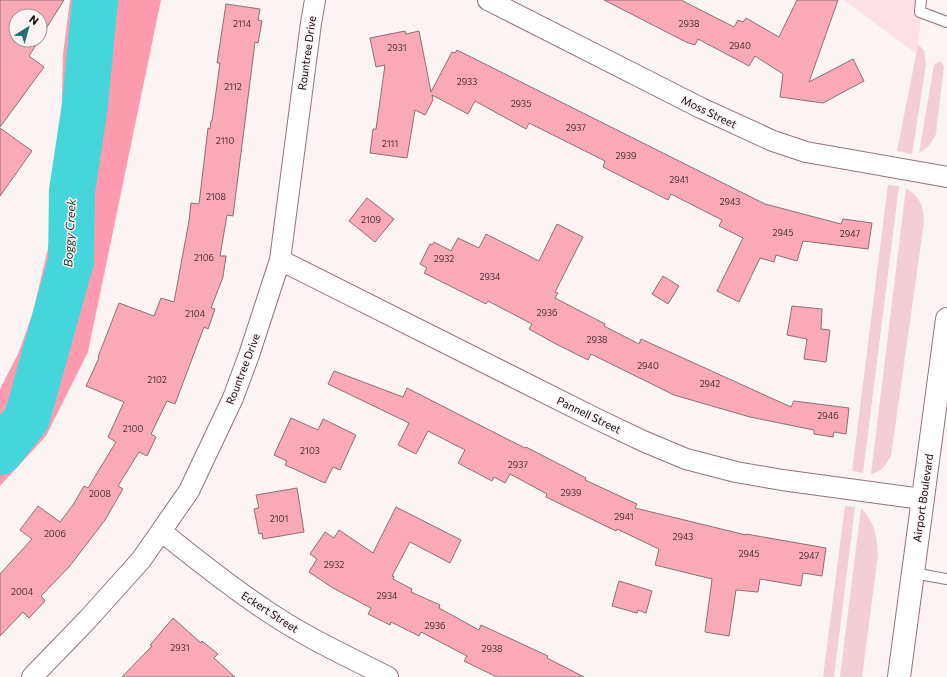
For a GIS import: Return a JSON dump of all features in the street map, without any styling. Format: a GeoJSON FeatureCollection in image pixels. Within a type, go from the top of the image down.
{"type":"FeatureCollection","features":[{"type":"Feature","properties":{"kind":"main road","name":"Airport Boulevard"},"geometry":{"type":"LineString","coordinates":[[899,677],[947,322]]}},
{"type":"Feature","properties":{"kind":"street","name":"Rountree Drive"},"geometry":{"type":"LineString","coordinates":[[32,677],[114,592],[162,532],[189,490],[233,398],[254,341],[280,260],[315,0]]}},
{"type":"Feature","properties":{"kind":"street","name":"Moss Street"},"geometry":{"type":"LineString","coordinates":[[488,0],[701,108],[773,141],[806,152],[947,177]]}},
{"type":"Feature","properties":{"kind":"street","name":"Pannell Street"},"geometry":{"type":"LineString","coordinates":[[280,260],[595,418],[643,441],[686,459],[736,472],[782,480],[922,499]]}},
{"type":"Feature","properties":{"kind":"street","name":"Eckert Street"},"geometry":{"type":"LineString","coordinates":[[162,532],[267,612],[310,638],[388,677]]}},
{"type":"Feature","properties":{"kind":"lane"},"geometry":{"type":"LineString","coordinates":[[921,0],[920,12],[947,22]]}},
{"type":"Feature","properties":{"kind":"lane"},"geometry":{"type":"LineString","coordinates":[[913,574],[947,579]]}},
{"type":"Feature","properties":{"kind":"shaded area"},"geometry":{"type":"Polygon","coordinates":[[[70,0],[161,0],[88,352],[46,436],[0,486],[0,389],[19,352],[33,312],[49,244],[60,171],[63,54],[70,0]]]}},
{"type":"Feature","properties":{"kind":"shaded area"},"geometry":{"type":"Polygon","coordinates":[[[844,0],[923,0],[917,54],[844,0]]]}},
{"type":"Feature","properties":{"kind":"shaded area"},"geometry":{"type":"Polygon","coordinates":[[[918,45],[924,50],[926,65],[912,154],[897,151],[918,45]]]}},
{"type":"Feature","properties":{"kind":"shaded area"},"geometry":{"type":"Polygon","coordinates":[[[940,61],[944,66],[936,134],[929,145],[919,153],[934,65],[940,61]]]}},
{"type":"Feature","properties":{"kind":"shaded area"},"geometry":{"type":"Polygon","coordinates":[[[888,185],[899,186],[863,473],[852,471],[888,185]]]}},
{"type":"Feature","properties":{"kind":"shaded area"},"geometry":{"type":"Polygon","coordinates":[[[906,188],[915,195],[920,202],[924,222],[891,456],[883,467],[871,474],[906,188]]]}},
{"type":"Feature","properties":{"kind":"shaded area"},"geometry":{"type":"Polygon","coordinates":[[[845,506],[855,507],[834,677],[823,677],[845,506]]]}},
{"type":"Feature","properties":{"kind":"shaded area"},"geometry":{"type":"Polygon","coordinates":[[[861,508],[872,524],[877,542],[878,555],[862,677],[840,677],[861,508]]]}},
{"type":"Feature","properties":{"kind":"building"},"geometry":{"type":"Polygon","coordinates":[[[0,0],[64,0],[48,25],[48,8],[8,8],[8,48],[34,48],[29,56],[44,67],[0,127],[0,0]]]}},
{"type":"Feature","properties":{"kind":"building"},"geometry":{"type":"Polygon","coordinates":[[[604,0],[681,0],[734,27],[738,20],[743,22],[746,18],[779,37],[797,0],[838,0],[809,82],[853,59],[864,81],[823,103],[780,97],[783,74],[755,56],[749,66],[698,39],[695,45],[686,42],[604,0]]]}},
{"type":"Feature","properties":{"kind":"building"},"geometry":{"type":"Polygon","coordinates":[[[226,4],[260,9],[258,20],[262,21],[258,43],[255,42],[233,216],[227,215],[220,256],[226,256],[223,277],[211,308],[215,309],[208,329],[204,327],[175,404],[167,401],[151,434],[156,437],[147,456],[139,452],[118,486],[123,489],[105,520],[69,567],[41,596],[45,601],[29,618],[23,612],[0,636],[0,574],[32,539],[20,530],[38,506],[60,522],[73,505],[84,486],[88,488],[116,442],[108,437],[124,402],[86,386],[99,358],[98,357],[119,303],[154,316],[161,298],[174,302],[191,203],[199,204],[208,128],[210,129],[212,121],[220,63],[217,63],[226,4]]]}},
{"type":"Feature","properties":{"kind":"building"},"geometry":{"type":"Polygon","coordinates":[[[405,31],[406,34],[419,31],[431,92],[452,52],[455,53],[457,50],[765,204],[841,224],[843,219],[872,223],[868,249],[803,241],[797,261],[776,255],[774,262],[760,258],[739,302],[717,291],[743,238],[719,226],[722,220],[671,194],[668,200],[603,167],[605,161],[529,123],[526,129],[475,101],[468,114],[432,95],[433,100],[425,115],[415,110],[407,158],[370,153],[373,129],[376,129],[385,65],[376,67],[370,38],[405,31]]]}},
{"type":"Feature","properties":{"kind":"building"},"geometry":{"type":"Polygon","coordinates":[[[0,128],[32,151],[0,196],[0,128]]]}},
{"type":"Feature","properties":{"kind":"building"},"geometry":{"type":"Polygon","coordinates":[[[367,198],[394,219],[375,242],[349,221],[367,198]]]}},
{"type":"Feature","properties":{"kind":"building"},"geometry":{"type":"Polygon","coordinates":[[[557,224],[583,237],[555,292],[558,293],[555,298],[605,324],[604,326],[639,344],[641,339],[791,407],[794,401],[849,408],[846,434],[834,432],[833,437],[814,434],[814,430],[750,417],[674,395],[591,354],[588,360],[554,343],[529,329],[532,324],[488,301],[486,304],[424,273],[427,268],[420,264],[430,244],[432,245],[434,242],[451,251],[458,238],[479,248],[486,234],[539,261],[557,224]]]}},
{"type":"Feature","properties":{"kind":"building"},"geometry":{"type":"Polygon","coordinates":[[[663,276],[679,286],[668,304],[652,294],[663,276]]]}},
{"type":"Feature","properties":{"kind":"building"},"geometry":{"type":"Polygon","coordinates":[[[792,306],[822,309],[821,329],[830,330],[826,362],[804,359],[807,339],[787,335],[792,306]]]}},
{"type":"Feature","properties":{"kind":"building"},"geometry":{"type":"Polygon","coordinates":[[[334,371],[403,397],[407,388],[586,478],[585,480],[637,504],[635,508],[746,535],[826,548],[822,576],[803,573],[801,586],[760,579],[758,592],[736,590],[729,636],[705,632],[712,579],[655,565],[659,549],[617,529],[616,531],[546,497],[547,494],[510,474],[505,483],[494,477],[492,481],[458,463],[465,450],[428,431],[416,454],[398,445],[409,423],[328,384],[334,371]]]}},
{"type":"Feature","properties":{"kind":"building"},"geometry":{"type":"Polygon","coordinates":[[[291,418],[318,430],[323,419],[356,435],[340,470],[333,467],[325,483],[285,465],[287,461],[274,455],[291,418]]]}},
{"type":"Feature","properties":{"kind":"building"},"geometry":{"type":"Polygon","coordinates":[[[297,488],[304,532],[263,539],[262,533],[259,534],[254,509],[259,508],[256,495],[297,488]]]}},
{"type":"Feature","properties":{"kind":"building"},"geometry":{"type":"Polygon","coordinates":[[[396,507],[461,540],[450,563],[410,542],[392,576],[394,576],[393,579],[412,589],[411,592],[440,605],[439,608],[479,630],[481,625],[548,656],[547,658],[584,677],[497,677],[464,661],[467,656],[421,632],[419,636],[391,622],[390,625],[368,614],[371,608],[333,588],[309,572],[317,559],[310,554],[325,532],[334,538],[339,530],[373,553],[396,507]]]}},
{"type":"Feature","properties":{"kind":"building"},"geometry":{"type":"Polygon","coordinates":[[[619,581],[652,591],[646,613],[638,610],[637,613],[612,606],[619,581]]]}},
{"type":"Feature","properties":{"kind":"building"},"geometry":{"type":"Polygon","coordinates":[[[173,618],[201,643],[202,641],[218,654],[214,658],[235,677],[122,677],[152,646],[150,645],[173,618]]]}},
{"type":"Feature","properties":{"kind":"waterway","name":"Boggy Creek"},"geometry":{"type":"LineString","coordinates":[[0,452],[27,418],[71,261],[72,191],[85,105],[95,0]]}}]}
